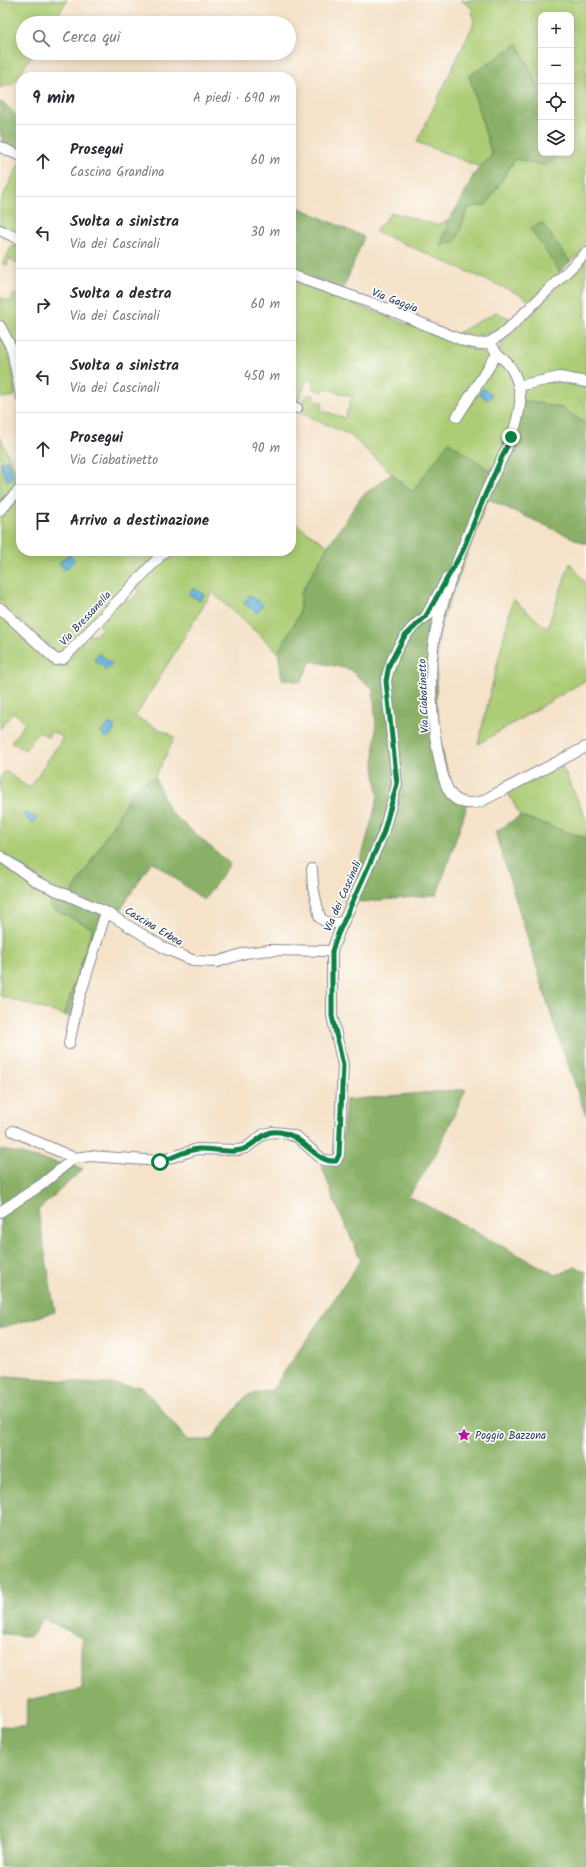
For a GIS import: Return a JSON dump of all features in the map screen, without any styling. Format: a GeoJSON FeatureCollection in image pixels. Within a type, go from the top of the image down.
{"type":"FeatureCollection","features":[{"type":"Feature","properties":{"kind":"street"},"geometry":{"type":"LineString","coordinates":[[0,147],[16,154]]}},
{"type":"Feature","properties":{"kind":"street"},"geometry":{"type":"LineString","coordinates":[[0,230],[16,238]]}},
{"type":"Feature","properties":{"kind":"street"},"geometry":{"type":"LineString","coordinates":[[490,342],[523,316],[586,253]]}},
{"type":"Feature","properties":{"kind":"street","name":"Via Gaggia"},"geometry":{"type":"LineString","coordinates":[[296,277],[383,307],[464,341],[480,344],[490,342]]}},
{"type":"Feature","properties":{"kind":"street"},"geometry":{"type":"LineString","coordinates":[[0,326],[12,349],[16,370]]}},
{"type":"Feature","properties":{"kind":"street","name":"Via Ciabatinetto"},"geometry":{"type":"LineString","coordinates":[[490,342],[498,354],[511,367],[518,386],[520,401],[511,437],[485,495],[441,610],[433,646],[433,709],[439,760],[444,782],[449,793],[454,799],[462,803],[470,804],[480,802],[586,747]]}},
{"type":"Feature","properties":{"kind":"street"},"geometry":{"type":"LineString","coordinates":[[457,417],[498,354]]}},
{"type":"Feature","properties":{"kind":"street"},"geometry":{"type":"LineString","coordinates":[[518,386],[560,376],[586,382]]}},
{"type":"Feature","properties":{"kind":"street"},"geometry":{"type":"LineString","coordinates":[[0,510],[16,493]]}},
{"type":"Feature","properties":{"kind":"street","name":"Via dei Cascinali"},"geometry":{"type":"LineString","coordinates":[[74,1158],[90,1156],[160,1162],[197,1149],[238,1150],[246,1148],[264,1134],[273,1132],[284,1133],[297,1137],[323,1160],[329,1162],[336,1161],[339,1155],[343,1065],[332,1016],[332,951],[343,922],[383,834],[397,784],[386,681],[389,665],[404,637],[426,616],[462,552]]}},
{"type":"Feature","properties":{"kind":"street","name":"Via Bressanella"},"geometry":{"type":"LineString","coordinates":[[0,608],[56,660],[63,659],[160,556]]}},
{"type":"Feature","properties":{"kind":"street","name":"Via dei Cascinali"},"geometry":{"type":"LineString","coordinates":[[426,616],[441,610]]}},
{"type":"Feature","properties":{"kind":"street","name":"Cascina Erbea"},"geometry":{"type":"LineString","coordinates":[[0,856],[24,874],[48,887],[106,912],[166,949],[195,961],[217,962],[245,953],[268,950],[332,951]]}},
{"type":"Feature","properties":{"kind":"street"},"geometry":{"type":"LineString","coordinates":[[312,869],[313,886],[320,918],[328,923],[343,922]]}},
{"type":"Feature","properties":{"kind":"street"},"geometry":{"type":"LineString","coordinates":[[69,1044],[78,1002],[106,912]]}},
{"type":"Feature","properties":{"kind":"street"},"geometry":{"type":"LineString","coordinates":[[0,1212],[41,1185],[74,1158],[13,1131]]}},
{"type":"Feature","properties":{"kind":"green space"},"geometry":{"type":"Polygon","coordinates":[[[0,0],[67,0],[57,16],[16,16],[16,60],[29,60],[21,72],[16,72],[16,80],[14,83],[0,88],[0,0]]]}},
{"type":"Feature","properties":{"kind":"green space"},"geometry":{"type":"Polygon","coordinates":[[[461,0],[586,0],[586,248],[570,262],[542,223],[530,229],[560,272],[531,303],[521,295],[375,231],[392,212],[436,225],[448,221],[441,245],[456,241],[468,208],[486,205],[515,159],[546,166],[559,156],[574,156],[574,12],[538,12],[538,87],[518,44],[469,76],[492,155],[480,167],[417,142],[474,23],[472,8],[461,0]]]}},
{"type":"Feature","properties":{"kind":"green space"},"geometry":{"type":"Polygon","coordinates":[[[518,44],[538,87],[538,156],[559,156],[546,166],[515,159],[486,205],[468,208],[456,241],[441,246],[448,221],[462,199],[474,174],[492,155],[469,76],[518,44]]]}},
{"type":"Feature","properties":{"kind":"green space"},"geometry":{"type":"Polygon","coordinates":[[[0,102],[6,105],[16,115],[16,149],[4,143],[0,132],[0,102]]]}},
{"type":"Feature","properties":{"kind":"green space"},"geometry":{"type":"Polygon","coordinates":[[[16,170],[16,234],[0,227],[0,202],[16,170]]]}},
{"type":"Feature","properties":{"kind":"green space"},"geometry":{"type":"Polygon","coordinates":[[[296,206],[364,237],[343,290],[296,273],[296,206]]]}},
{"type":"Feature","properties":{"kind":"green space"},"geometry":{"type":"Polygon","coordinates":[[[542,223],[570,262],[560,272],[530,228],[542,223]]]}},
{"type":"Feature","properties":{"kind":"green space"},"geometry":{"type":"Polygon","coordinates":[[[16,245],[16,262],[9,259],[7,265],[2,263],[11,248],[16,245]]]}},
{"type":"Feature","properties":{"kind":"green space"},"geometry":{"type":"Polygon","coordinates":[[[586,257],[586,380],[520,383],[499,351],[503,341],[586,257]]]}},
{"type":"Feature","properties":{"kind":"green space"},"geometry":{"type":"Polygon","coordinates":[[[296,282],[491,356],[505,368],[512,380],[516,393],[516,406],[509,434],[493,472],[412,492],[350,435],[300,413],[305,397],[314,395],[314,399],[323,403],[321,410],[345,418],[352,397],[325,388],[323,392],[312,388],[313,381],[307,380],[296,405],[296,282]]]}},
{"type":"Feature","properties":{"kind":"green space"},"geometry":{"type":"Polygon","coordinates":[[[14,294],[16,295],[16,352],[0,315],[0,297],[10,302],[14,294]]]}},
{"type":"Feature","properties":{"kind":"green space"},"geometry":{"type":"Polygon","coordinates":[[[496,312],[513,320],[499,329],[487,334],[475,335],[458,333],[496,312]]]}},
{"type":"Feature","properties":{"kind":"green space"},"geometry":{"type":"Polygon","coordinates":[[[0,333],[11,363],[15,388],[15,396],[2,398],[0,392],[0,333]]]}},
{"type":"Feature","properties":{"kind":"green space"},"geometry":{"type":"Polygon","coordinates":[[[560,378],[586,382],[586,424],[562,408],[523,400],[520,387],[560,378]]]}},
{"type":"Feature","properties":{"kind":"green space"},"geometry":{"type":"Polygon","coordinates":[[[523,400],[562,408],[586,424],[586,544],[488,499],[441,623],[437,647],[436,704],[441,744],[450,784],[458,797],[469,800],[437,895],[360,902],[352,893],[378,797],[374,765],[376,726],[373,689],[349,669],[311,661],[301,682],[282,679],[278,652],[299,615],[301,593],[328,546],[362,496],[391,474],[412,492],[449,442],[498,476],[523,400]]]}},
{"type":"Feature","properties":{"kind":"green space"},"geometry":{"type":"Polygon","coordinates":[[[0,437],[16,473],[16,489],[0,505],[0,437]]]}},
{"type":"Feature","properties":{"kind":"green space"},"geometry":{"type":"Polygon","coordinates":[[[16,499],[16,556],[154,556],[59,657],[0,602],[0,516],[16,499]]]}},
{"type":"Feature","properties":{"kind":"green space"},"geometry":{"type":"Polygon","coordinates":[[[296,524],[328,546],[301,593],[299,615],[278,652],[212,592],[135,717],[175,737],[155,777],[135,787],[71,895],[50,886],[0,852],[0,778],[5,771],[29,788],[63,738],[52,731],[48,737],[38,731],[25,750],[11,742],[26,722],[13,712],[0,729],[0,611],[59,665],[62,664],[88,635],[95,635],[102,628],[98,624],[123,598],[129,601],[138,592],[136,585],[163,556],[296,556],[296,524]]]}},
{"type":"Feature","properties":{"kind":"green space"},"geometry":{"type":"Polygon","coordinates":[[[570,563],[586,584],[586,680],[478,744],[513,599],[547,629],[570,563]]]}},
{"type":"Feature","properties":{"kind":"green space"},"geometry":{"type":"Polygon","coordinates":[[[562,766],[586,819],[586,836],[583,837],[520,816],[508,792],[562,766]]]}},
{"type":"Feature","properties":{"kind":"green space"},"geometry":{"type":"Polygon","coordinates":[[[155,777],[169,811],[230,864],[204,900],[152,861],[117,915],[71,895],[135,787],[155,777]]]}},
{"type":"Feature","properties":{"kind":"green space"},"geometry":{"type":"Polygon","coordinates":[[[520,816],[583,837],[586,836],[586,1116],[554,1024],[495,832],[520,816]]]}},
{"type":"Feature","properties":{"kind":"green space"},"geometry":{"type":"Polygon","coordinates":[[[0,860],[34,886],[51,894],[51,908],[93,928],[64,1015],[0,996],[0,860]]]}},
{"type":"Feature","properties":{"kind":"green space"},"geometry":{"type":"Polygon","coordinates":[[[51,894],[102,914],[71,1017],[64,1015],[93,928],[50,908],[51,894]]]}},
{"type":"Feature","properties":{"kind":"green space"},"geometry":{"type":"Polygon","coordinates":[[[466,1089],[436,1154],[409,1196],[556,1275],[576,1267],[586,1272],[586,1867],[0,1867],[0,1726],[26,1727],[28,1700],[82,1689],[82,1638],[43,1618],[31,1637],[0,1633],[0,1378],[9,1376],[143,1387],[187,1440],[211,1440],[247,1395],[272,1390],[361,1260],[334,1200],[322,1166],[339,1164],[346,1100],[466,1089]]]}},
{"type":"Feature","properties":{"kind":"green space"},"geometry":{"type":"Polygon","coordinates":[[[0,1149],[83,1169],[38,1210],[55,1312],[0,1328],[0,1149]]]}},
{"type":"Feature","properties":{"kind":"water"},"geometry":{"type":"Polygon","coordinates":[[[483,388],[492,395],[488,400],[479,393],[483,388]]]}},
{"type":"Feature","properties":{"kind":"water"},"geometry":{"type":"Polygon","coordinates":[[[7,460],[14,477],[7,480],[0,463],[7,460]]]}},
{"type":"Feature","properties":{"kind":"water"},"geometry":{"type":"Polygon","coordinates":[[[67,556],[71,556],[75,560],[65,570],[59,563],[67,556]]]}},
{"type":"Feature","properties":{"kind":"water"},"geometry":{"type":"Polygon","coordinates":[[[193,588],[204,595],[200,601],[189,594],[193,588]]]}},
{"type":"Feature","properties":{"kind":"water"},"geometry":{"type":"Polygon","coordinates":[[[250,595],[263,605],[257,613],[244,603],[250,595]]]}},
{"type":"Feature","properties":{"kind":"water"},"geometry":{"type":"Polygon","coordinates":[[[99,653],[112,664],[107,670],[94,659],[99,653]]]}},
{"type":"Feature","properties":{"kind":"water"},"geometry":{"type":"Polygon","coordinates":[[[110,723],[114,726],[114,731],[105,739],[101,732],[110,723]]]}},
{"type":"Feature","properties":{"kind":"water"},"geometry":{"type":"Polygon","coordinates":[[[25,812],[36,818],[35,822],[32,823],[22,814],[25,812]]]}},
{"type":"Feature","properties":{"kind":"place","name":"Poggio Bazzona"},"geometry":{"type":"Point","coordinates":[464,1435]}},
{"type":"Feature","properties":{"kind":"route"},"geometry":{"type":"LineString","coordinates":[[160,1162],[197,1149],[238,1150],[246,1148],[264,1134],[273,1132],[284,1133],[297,1137],[323,1160],[329,1162],[336,1161],[339,1155],[342,1125],[343,1065],[332,1016],[332,951],[338,934],[383,834],[397,784],[386,681],[389,665],[404,637],[426,616],[462,552],[511,437]]}}]}
